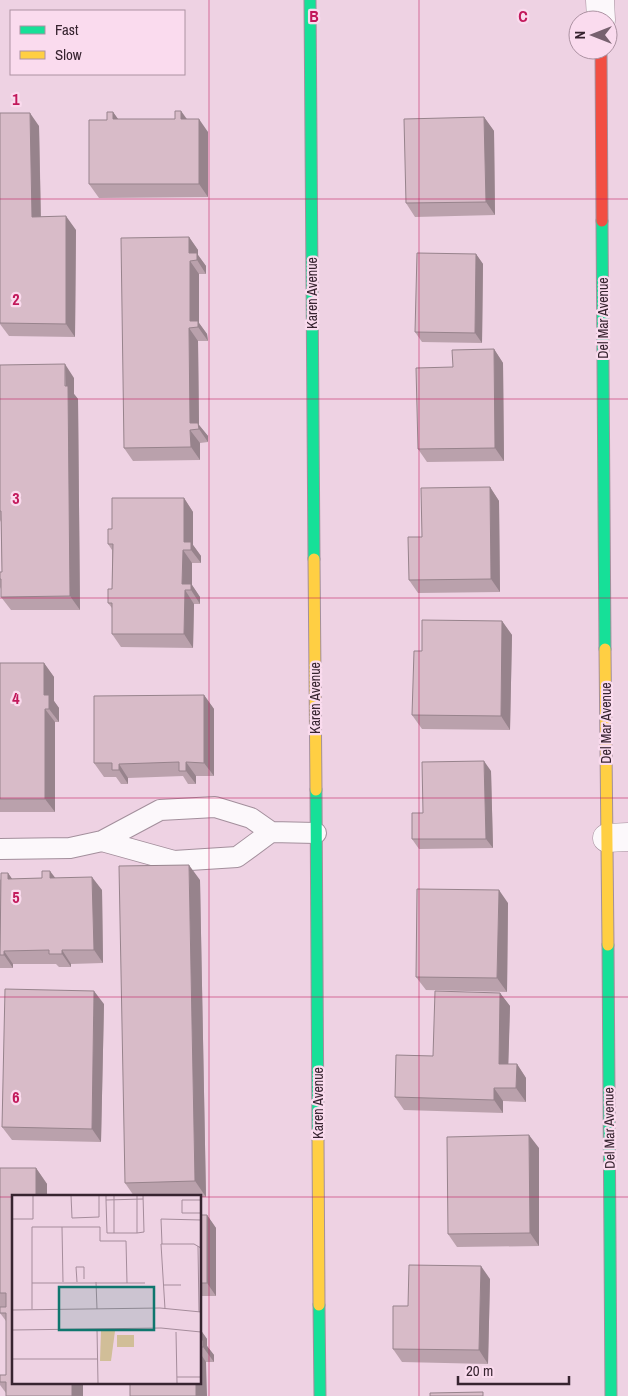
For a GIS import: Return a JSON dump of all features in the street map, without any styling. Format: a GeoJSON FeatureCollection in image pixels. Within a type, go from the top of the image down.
{"type":"FeatureCollection","features":[{"type":"Feature","properties":{"kind":"street","name":"Karen Avenue"},"geometry":{"type":"LineString","coordinates":[[310,0],[320,1396]]}},
{"type":"Feature","properties":{"kind":"street","name":"Del Mar Avenue"},"geometry":{"type":"LineString","coordinates":[[601,60],[617,838],[611,1396]]}},
{"type":"Feature","properties":{"kind":"lane"},"geometry":{"type":"LineString","coordinates":[[0,849],[70,848],[102,842],[160,810],[215,806],[251,818],[271,832],[316,834]]}},
{"type":"Feature","properties":{"kind":"lane"},"geometry":{"type":"LineString","coordinates":[[102,842],[174,862],[237,858],[271,832]]}},
{"type":"Feature","properties":{"kind":"building"},"geometry":{"type":"Polygon","coordinates":[[[175,111],[181,111],[181,119],[199,119],[199,184],[89,184],[89,120],[107,120],[107,112],[113,112],[113,119],[175,119],[175,111]]]}},
{"type":"Feature","properties":{"kind":"building"},"geometry":{"type":"Polygon","coordinates":[[[0,113],[30,113],[32,217],[66,216],[66,324],[0,323],[0,113]]]}},
{"type":"Feature","properties":{"kind":"building"},"geometry":{"type":"Polygon","coordinates":[[[484,117],[486,202],[406,203],[404,119],[484,117]]]}},
{"type":"Feature","properties":{"kind":"building"},"geometry":{"type":"Polygon","coordinates":[[[189,237],[189,253],[197,253],[197,260],[190,261],[190,321],[198,321],[198,327],[189,328],[190,423],[198,423],[199,429],[190,430],[191,447],[124,448],[121,238],[189,237]]]}},
{"type":"Feature","properties":{"kind":"building"},"geometry":{"type":"Polygon","coordinates":[[[417,253],[476,254],[475,333],[415,332],[417,253]]]}},
{"type":"Feature","properties":{"kind":"building"},"geometry":{"type":"Polygon","coordinates":[[[494,349],[495,448],[418,449],[416,368],[453,367],[452,350],[494,349]]]}},
{"type":"Feature","properties":{"kind":"building"},"geometry":{"type":"Polygon","coordinates":[[[65,364],[65,386],[68,386],[70,596],[1,597],[0,365],[65,364]]]}},
{"type":"Feature","properties":{"kind":"building"},"geometry":{"type":"Polygon","coordinates":[[[490,487],[491,579],[409,580],[408,537],[422,537],[421,488],[490,487]]]}},
{"type":"Feature","properties":{"kind":"building"},"geometry":{"type":"Polygon","coordinates":[[[112,498],[184,498],[184,542],[191,542],[191,550],[183,550],[182,584],[191,584],[191,590],[185,590],[184,634],[112,634],[112,603],[108,603],[108,589],[112,589],[113,544],[108,544],[108,529],[112,529],[112,498]]]}},
{"type":"Feature","properties":{"kind":"building"},"geometry":{"type":"Polygon","coordinates":[[[422,620],[502,621],[501,716],[412,715],[414,651],[422,651],[422,620]]]}},
{"type":"Feature","properties":{"kind":"building"},"geometry":{"type":"Polygon","coordinates":[[[0,663],[44,663],[44,695],[49,695],[49,709],[45,709],[45,799],[0,799],[0,663]]]}},
{"type":"Feature","properties":{"kind":"building"},"geometry":{"type":"Polygon","coordinates":[[[204,695],[204,763],[186,762],[186,771],[179,771],[179,762],[119,764],[119,770],[112,770],[112,763],[94,763],[94,696],[204,695]]]}},
{"type":"Feature","properties":{"kind":"building"},"geometry":{"type":"Polygon","coordinates":[[[484,761],[486,839],[412,839],[412,813],[423,813],[422,762],[484,761]]]}},
{"type":"Feature","properties":{"kind":"building"},"geometry":{"type":"Polygon","coordinates":[[[189,865],[195,1181],[125,1183],[119,866],[189,865]]]}},
{"type":"Feature","properties":{"kind":"building"},"geometry":{"type":"Polygon","coordinates":[[[42,871],[50,871],[50,878],[92,877],[94,950],[62,950],[62,954],[49,954],[49,950],[4,951],[4,955],[0,955],[1,873],[8,873],[8,879],[42,878],[42,871]]]}},
{"type":"Feature","properties":{"kind":"building"},"geometry":{"type":"Polygon","coordinates":[[[417,889],[499,890],[497,978],[416,977],[417,889]]]}},
{"type":"Feature","properties":{"kind":"building"},"geometry":{"type":"Polygon","coordinates":[[[5,989],[94,991],[92,1129],[2,1127],[5,989]]]}},
{"type":"Feature","properties":{"kind":"building"},"geometry":{"type":"Polygon","coordinates":[[[435,991],[500,993],[499,1064],[517,1064],[516,1088],[494,1088],[494,1100],[395,1097],[396,1055],[433,1056],[435,991]]]}},
{"type":"Feature","properties":{"kind":"building"},"geometry":{"type":"Polygon","coordinates":[[[529,1135],[530,1233],[448,1234],[447,1137],[529,1135]]]}},
{"type":"Feature","properties":{"kind":"building"},"geometry":{"type":"Polygon","coordinates":[[[0,1168],[36,1168],[36,1195],[12,1195],[12,1384],[72,1384],[72,1396],[6,1396],[6,1382],[0,1382],[0,1375],[6,1375],[6,1313],[0,1313],[0,1307],[6,1307],[6,1293],[0,1293],[0,1168]]]}},
{"type":"Feature","properties":{"kind":"building"},"geometry":{"type":"Polygon","coordinates":[[[201,1215],[207,1215],[207,1283],[201,1283],[201,1215]]]}},
{"type":"Feature","properties":{"kind":"building"},"geometry":{"type":"Polygon","coordinates":[[[409,1265],[481,1266],[479,1350],[393,1349],[393,1306],[408,1306],[409,1265]]]}},
{"type":"Feature","properties":{"kind":"building"},"geometry":{"type":"Polygon","coordinates":[[[130,1384],[196,1384],[196,1396],[130,1396],[130,1384]]]}},
{"type":"Feature","properties":{"kind":"building"},"geometry":{"type":"Polygon","coordinates":[[[483,1392],[483,1396],[430,1396],[430,1393],[483,1392]]]}},
{"type":"Feature","properties":{"kind":"traffic: fast"},"geometry":{"type":"LineString","coordinates":[[310,0],[314,559]]}},
{"type":"Feature","properties":{"kind":"traffic: fast"},"geometry":{"type":"LineString","coordinates":[[602,221],[605,649]]}},
{"type":"Feature","properties":{"kind":"traffic: fast"},"geometry":{"type":"LineString","coordinates":[[316,790],[318,1139]]}},
{"type":"Feature","properties":{"kind":"traffic: fast"},"geometry":{"type":"LineString","coordinates":[[608,945],[611,1396]]}},
{"type":"Feature","properties":{"kind":"traffic: fast"},"geometry":{"type":"LineString","coordinates":[[319,1305],[320,1396]]}},
{"type":"Feature","properties":{"kind":"traffic: slow"},"geometry":{"type":"LineString","coordinates":[[314,559],[316,790]]}},
{"type":"Feature","properties":{"kind":"traffic: slow"},"geometry":{"type":"LineString","coordinates":[[605,649],[608,945]]}},
{"type":"Feature","properties":{"kind":"traffic: slow"},"geometry":{"type":"LineString","coordinates":[[318,1139],[319,1305]]}},
{"type":"Feature","properties":{"kind":"traffic: jam"},"geometry":{"type":"LineString","coordinates":[[601,60],[602,221]]}}]}
